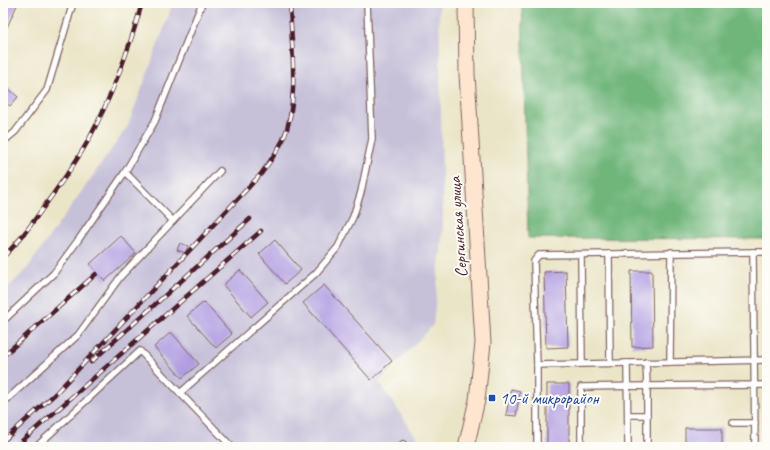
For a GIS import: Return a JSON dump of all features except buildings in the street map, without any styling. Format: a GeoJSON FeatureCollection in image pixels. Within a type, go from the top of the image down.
{"type":"FeatureCollection","features":[{"type":"Feature","properties":{"kind":"main road","name":"Сергинская улица"},"geometry":{"type":"LineString","coordinates":[[466,3],[467,74],[483,343],[477,400],[466,447]]}},
{"type":"Feature","properties":{"kind":"lane"},"geometry":{"type":"LineString","coordinates":[[3,142],[15,132],[47,90],[73,3]]}},
{"type":"Feature","properties":{"kind":"lane"},"geometry":{"type":"LineString","coordinates":[[3,321],[54,273],[79,240],[125,172],[155,122],[202,3]]}},
{"type":"Feature","properties":{"kind":"lane"},"geometry":{"type":"LineString","coordinates":[[180,393],[316,273],[338,247],[353,217],[361,192],[372,139],[367,3]]}},
{"type":"Feature","properties":{"kind":"lane"},"geometry":{"type":"LineString","coordinates":[[3,403],[78,335],[121,276],[220,171]]}},
{"type":"Feature","properties":{"kind":"lane"},"geometry":{"type":"LineString","coordinates":[[125,172],[173,221]]}},
{"type":"Feature","properties":{"kind":"lane"},"geometry":{"type":"LineString","coordinates":[[537,447],[537,365],[534,261],[536,257],[539,255],[671,252],[767,252]]}},
{"type":"Feature","properties":{"kind":"lane"},"geometry":{"type":"LineString","coordinates":[[670,362],[671,252]]}},
{"type":"Feature","properties":{"kind":"lane"},"geometry":{"type":"LineString","coordinates":[[752,252],[755,447]]}},
{"type":"Feature","properties":{"kind":"lane"},"geometry":{"type":"LineString","coordinates":[[609,254],[610,363]]}},
{"type":"Feature","properties":{"kind":"lane"},"geometry":{"type":"LineString","coordinates":[[581,255],[582,363]]}},
{"type":"Feature","properties":{"kind":"lane"},"geometry":{"type":"LineString","coordinates":[[36,447],[140,351],[232,447]]}},
{"type":"Feature","properties":{"kind":"lane"},"geometry":{"type":"LineString","coordinates":[[537,365],[767,360]]}},
{"type":"Feature","properties":{"kind":"lane"},"geometry":{"type":"LineString","coordinates":[[646,362],[647,447]]}},
{"type":"Feature","properties":{"kind":"lane"},"geometry":{"type":"LineString","coordinates":[[627,363],[628,447]]}},
{"type":"Feature","properties":{"kind":"lane"},"geometry":{"type":"LineString","coordinates":[[581,447],[581,387],[767,385]]}},
{"type":"Feature","properties":{"kind":"lane"},"geometry":{"type":"LineString","coordinates":[[628,414],[647,415]]}},
{"type":"Feature","properties":{"kind":"lane"},"geometry":{"type":"LineString","coordinates":[[733,423],[755,423]]}},
{"type":"Feature","properties":{"kind":"lane"},"geometry":{"type":"LineString","coordinates":[[399,447],[403,444],[405,447]]}},
{"type":"Feature","properties":{"kind":"shaded area"},"geometry":{"type":"Polygon","coordinates":[[[173,3],[439,3],[443,228],[433,325],[379,382],[423,447],[3,447],[3,292],[26,270],[128,126],[173,3]]]}},
{"type":"Feature","properties":{"kind":"green space"},"geometry":{"type":"Polygon","coordinates":[[[522,3],[767,3],[767,239],[528,238],[522,3]]]}},
{"type":"Feature","properties":{"kind":"railway"},"geometry":{"type":"LineString","coordinates":[[3,257],[34,221],[79,157],[89,139],[119,72],[142,3]]}},
{"type":"Feature","properties":{"kind":"railway"},"geometry":{"type":"LineString","coordinates":[[3,441],[55,394],[261,174],[273,157],[283,140],[288,125],[293,91],[293,55],[290,3]]}},
{"type":"Feature","properties":{"kind":"railway"},"geometry":{"type":"LineString","coordinates":[[91,362],[250,219]]}},
{"type":"Feature","properties":{"kind":"railway"},"geometry":{"type":"LineString","coordinates":[[15,447],[261,231]]}},
{"type":"Feature","properties":{"kind":"railway"},"geometry":{"type":"LineString","coordinates":[[3,356],[96,274]]}},
{"type":"Feature","properties":{"kind":"place","name":"10-й микрорайон"},"geometry":{"type":"Point","coordinates":[492,398]}}]}
